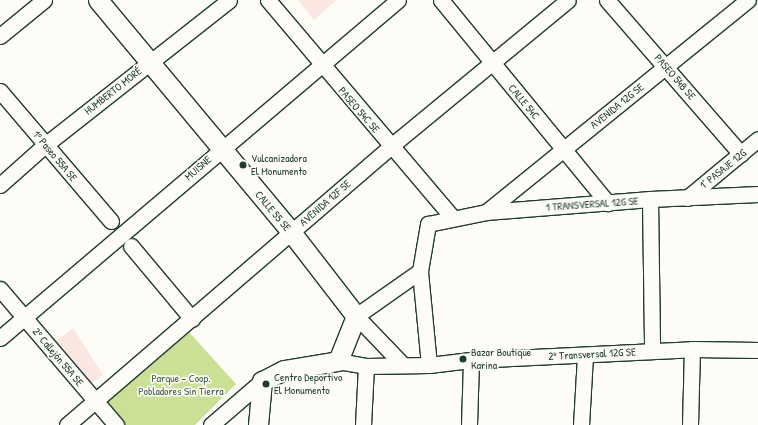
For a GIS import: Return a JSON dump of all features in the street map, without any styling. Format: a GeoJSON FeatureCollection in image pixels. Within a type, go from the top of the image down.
{"type":"FeatureCollection","features":[{"type":"Feature","properties":{"kind":"street"},"geometry":{"type":"LineString","coordinates":[[0,36],[44,0]]}},
{"type":"Feature","properties":{"kind":"street","name":"CALLE 55 SE"},"geometry":{"type":"LineString","coordinates":[[98,0],[291,232],[356,316],[403,365]]}},
{"type":"Feature","properties":{"kind":"street","name":"HUMBERTO MORÉ"},"geometry":{"type":"LineString","coordinates":[[0,185],[45,145],[229,0]]}},
{"type":"Feature","properties":{"kind":"street","name":"PASEO 54C SE"},"geometry":{"type":"LineString","coordinates":[[268,0],[321,65],[453,218]]}},
{"type":"Feature","properties":{"kind":"street","name":"MUISNE"},"geometry":{"type":"LineString","coordinates":[[0,338],[398,0]]}},
{"type":"Feature","properties":{"kind":"street","name":"CALLE 54C"},"geometry":{"type":"LineString","coordinates":[[441,0],[490,62],[608,203]]}},
{"type":"Feature","properties":{"kind":"street","name":"AVENIDA 12F SE"},"geometry":{"type":"LineString","coordinates":[[67,425],[490,62],[568,0]]}},
{"type":"Feature","properties":{"kind":"street","name":"PASEO 54B SE"},"geometry":{"type":"LineString","coordinates":[[607,0],[741,154]]}},
{"type":"Feature","properties":{"kind":"street","name":"AVENIDA 12G SE"},"geometry":{"type":"LineString","coordinates":[[486,212],[748,0]]}},
{"type":"Feature","properties":{"kind":"street","name":"1º Paseo 55A SE"},"geometry":{"type":"LineString","coordinates":[[0,91],[111,221]]}},
{"type":"Feature","properties":{"kind":"street","name":"1° PASAJE 12G"},"geometry":{"type":"LineString","coordinates":[[687,198],[758,139]]}},
{"type":"Feature","properties":{"kind":"street","name":"1 TRANSVERSAL 12G SE"},"geometry":{"type":"LineString","coordinates":[[420,270],[428,224],[453,218],[486,212],[650,199],[758,194]]}},
{"type":"Feature","properties":{"kind":"street"},"geometry":{"type":"LineString","coordinates":[[650,199],[652,351]]}},
{"type":"Feature","properties":{"kind":"street"},"geometry":{"type":"LineString","coordinates":[[131,246],[192,319]]}},
{"type":"Feature","properties":{"kind":"street"},"geometry":{"type":"LineString","coordinates":[[338,360],[356,316],[420,270]]}},
{"type":"Feature","properties":{"kind":"street"},"geometry":{"type":"LineString","coordinates":[[420,270],[429,365]]}},
{"type":"Feature","properties":{"kind":"street","name":"2º Callejón 55A SE"},"geometry":{"type":"LineString","coordinates":[[0,289],[116,425]]}},
{"type":"Feature","properties":{"kind":"street"},"geometry":{"type":"LineString","coordinates":[[690,425],[692,349]]}},
{"type":"Feature","properties":{"kind":"street","name":"2º Transversal 12G SE"},"geometry":{"type":"LineString","coordinates":[[262,381],[284,370],[338,360],[366,366],[429,365],[471,360],[692,349],[758,350]]}},
{"type":"Feature","properties":{"kind":"street"},"geometry":{"type":"LineString","coordinates":[[581,425],[585,355]]}},
{"type":"Feature","properties":{"kind":"street"},"geometry":{"type":"LineString","coordinates":[[470,425],[471,360]]}},
{"type":"Feature","properties":{"kind":"street"},"geometry":{"type":"LineString","coordinates":[[363,425],[366,366]]}},
{"type":"Feature","properties":{"kind":"street"},"geometry":{"type":"LineString","coordinates":[[211,425],[262,381]]}},
{"type":"Feature","properties":{"kind":"street"},"geometry":{"type":"LineString","coordinates":[[258,425],[262,381]]}},
{"type":"Feature","properties":{"kind":"shaded area"},"geometry":{"type":"Polygon","coordinates":[[[298,0],[337,0],[314,20],[298,0]]]}},
{"type":"Feature","properties":{"kind":"shaded area"},"geometry":{"type":"Polygon","coordinates":[[[73,328],[103,375],[89,385],[52,344],[73,328]]]}},
{"type":"Feature","properties":{"kind":"green space","name":"Parque - Coop. Pobladores Sin Tierra"},"geometry":{"type":"Polygon","coordinates":[[[189,332],[236,384],[195,425],[125,425],[103,400],[189,332]]]}},
{"type":"Feature","properties":{"kind":"place","name":"Vulcanizadora El Monumento"},"geometry":{"type":"Point","coordinates":[243,165]}},
{"type":"Feature","properties":{"kind":"place","name":"Bazar Boutique Karina"},"geometry":{"type":"Point","coordinates":[463,359]}},
{"type":"Feature","properties":{"kind":"place","name":"Centro Deportivo El Monumento"},"geometry":{"type":"Point","coordinates":[266,384]}}]}
